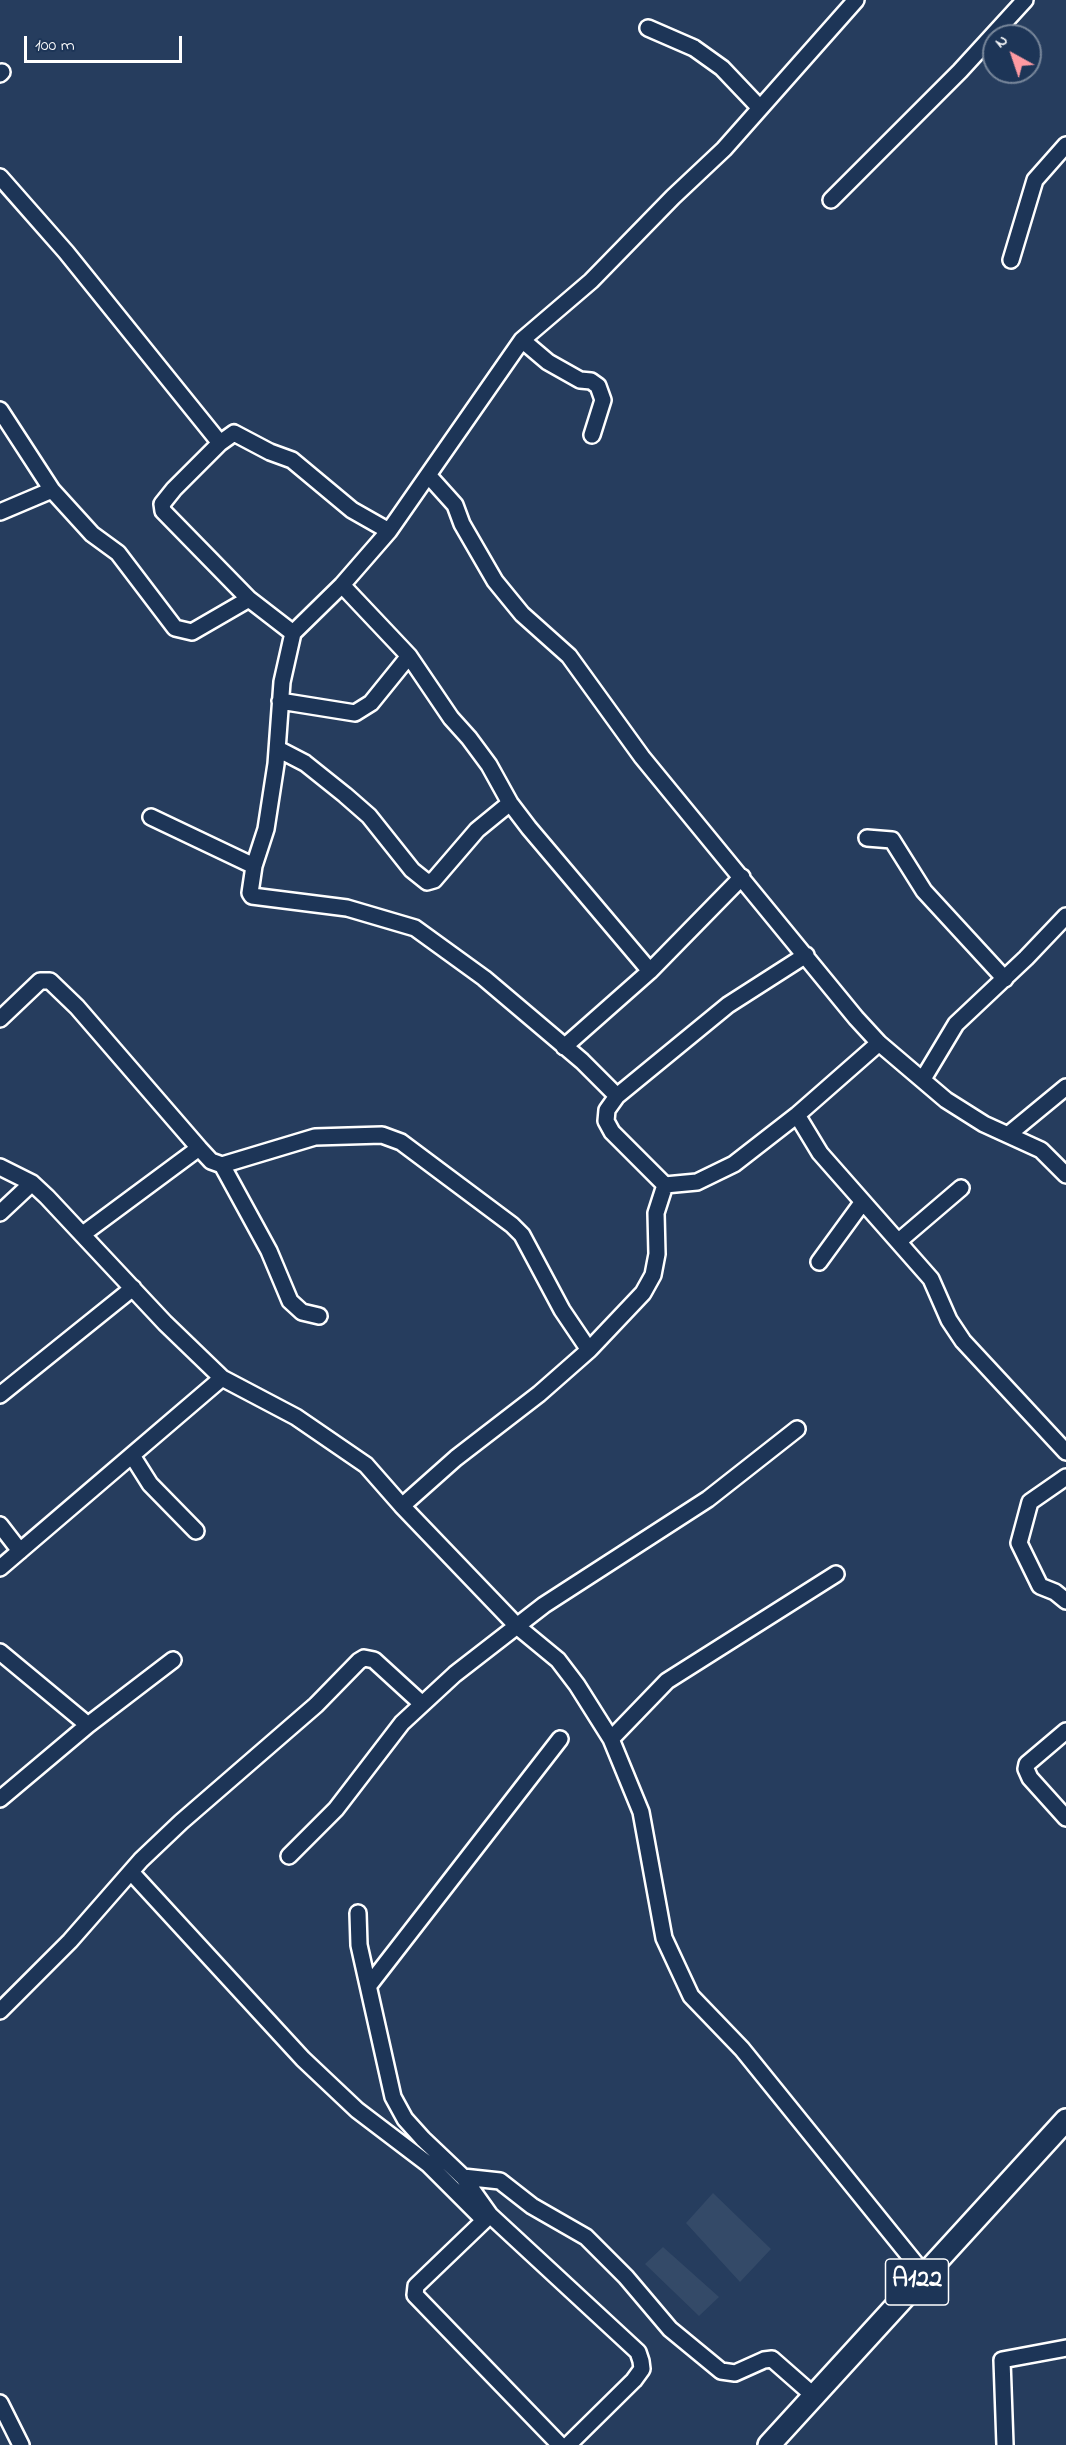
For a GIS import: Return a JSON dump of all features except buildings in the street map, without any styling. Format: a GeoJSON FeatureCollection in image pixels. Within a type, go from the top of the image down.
{"type":"FeatureCollection","features":[{"type":"Feature","properties":{"kind":"highway","name":"A122"},"geometry":{"type":"LineString","coordinates":[[769,2445],[1066,2120]]}},
{"type":"Feature","properties":{"kind":"street"},"geometry":{"type":"LineString","coordinates":[[617,1096],[484,978],[415,928],[347,908],[252,896],[250,893],[254,866],[266,829],[278,749],[280,701],[293,633],[342,585],[389,531],[522,340],[591,282],[673,197],[724,149],[856,0]]}},
{"type":"Feature","properties":{"kind":"street"},"geometry":{"type":"LineString","coordinates":[[831,200],[960,71],[1025,0]]}},
{"type":"Feature","properties":{"kind":"street"},"geometry":{"type":"LineString","coordinates":[[648,28],[694,48],[722,68],[760,108]]}},
{"type":"Feature","properties":{"kind":"street"},"geometry":{"type":"LineString","coordinates":[[1011,260],[1035,180],[1066,145]]}},
{"type":"Feature","properties":{"kind":"street"},"geometry":{"type":"LineString","coordinates":[[0,177],[66,252],[220,443]]}},
{"type":"Feature","properties":{"kind":"street"},"geometry":{"type":"LineString","coordinates":[[522,340],[548,362],[580,380],[591,381],[598,386],[603,400],[592,435]]}},
{"type":"Feature","properties":{"kind":"street"},"geometry":{"type":"LineString","coordinates":[[0,410],[52,490],[92,534],[118,553],[176,628],[192,632],[249,599]]}},
{"type":"Feature","properties":{"kind":"street"},"geometry":{"type":"LineString","coordinates":[[293,633],[249,599],[163,512],[162,504],[174,489],[220,443],[234,433],[270,452],[292,460],[352,510],[389,531]]}},
{"type":"Feature","properties":{"kind":"street"},"geometry":{"type":"LineString","coordinates":[[428,475],[455,505],[462,524],[495,581],[522,614],[569,656],[642,757],[879,1042],[963,1111],[984,1124],[1041,1150],[1066,1175]]}},
{"type":"Feature","properties":{"kind":"street"},"geometry":{"type":"LineString","coordinates":[[0,512],[52,490]]}},
{"type":"Feature","properties":{"kind":"street"},"geometry":{"type":"LineString","coordinates":[[342,585],[410,656],[451,718],[489,765],[510,803],[650,971]]}},
{"type":"Feature","properties":{"kind":"street"},"geometry":{"type":"LineString","coordinates":[[280,701],[355,712],[371,703],[410,656]]}},
{"type":"Feature","properties":{"kind":"street"},"geometry":{"type":"LineString","coordinates":[[278,749],[305,763],[369,816],[412,870],[428,882],[434,880],[477,830],[510,803]]}},
{"type":"Feature","properties":{"kind":"street"},"geometry":{"type":"LineString","coordinates":[[151,818],[254,866]]}},
{"type":"Feature","properties":{"kind":"street"},"geometry":{"type":"LineString","coordinates":[[867,838],[892,840],[924,891],[1005,979]]}},
{"type":"Feature","properties":{"kind":"street"},"geometry":{"type":"LineString","coordinates":[[564,1047],[650,971],[741,877]]}},
{"type":"Feature","properties":{"kind":"street"},"geometry":{"type":"LineString","coordinates":[[923,1080],[956,1024],[1005,979],[1066,916]]}},
{"type":"Feature","properties":{"kind":"street"},"geometry":{"type":"LineString","coordinates":[[806,956],[728,1005],[617,1096],[607,1110],[606,1121],[622,1143],[665,1185],[685,1185],[713,1176],[734,1164],[797,1115],[879,1042]]}},
{"type":"Feature","properties":{"kind":"street"},"geometry":{"type":"LineString","coordinates":[[0,1019],[40,981],[50,981],[77,1007],[211,1161],[222,1165],[315,1137],[382,1134],[401,1142],[512,1225],[522,1235],[562,1310],[588,1350]]}},
{"type":"Feature","properties":{"kind":"street"},"geometry":{"type":"LineString","coordinates":[[1009,1134],[1066,1088]]}},
{"type":"Feature","properties":{"kind":"street"},"geometry":{"type":"LineString","coordinates":[[797,1115],[820,1153],[931,1279],[949,1320],[963,1341],[1066,1452]]}},
{"type":"Feature","properties":{"kind":"street"},"geometry":{"type":"LineString","coordinates":[[83,1234],[199,1148]]}},
{"type":"Feature","properties":{"kind":"street"},"geometry":{"type":"LineString","coordinates":[[222,1165],[264,1241],[290,1300],[302,1312],[319,1316]]}},
{"type":"Feature","properties":{"kind":"street"},"geometry":{"type":"LineString","coordinates":[[0,1167],[32,1183],[83,1234],[165,1323],[222,1378],[296,1417],[366,1465],[402,1506],[518,1627],[558,1660],[611,1739],[641,1812],[664,1938],[691,1996],[742,2049],[924,2274]]}},
{"type":"Feature","properties":{"kind":"street"},"geometry":{"type":"LineString","coordinates":[[0,1213],[32,1183]]}},
{"type":"Feature","properties":{"kind":"street"},"geometry":{"type":"LineString","coordinates":[[402,1506],[456,1458],[539,1394],[630,1309],[653,1275],[657,1254],[656,1213],[665,1185]]}},
{"type":"Feature","properties":{"kind":"street"},"geometry":{"type":"LineString","coordinates":[[899,1241],[961,1188]]}},
{"type":"Feature","properties":{"kind":"street"},"geometry":{"type":"LineString","coordinates":[[819,1262],[862,1203]]}},
{"type":"Feature","properties":{"kind":"street"},"geometry":{"type":"LineString","coordinates":[[0,1395],[134,1288]]}},
{"type":"Feature","properties":{"kind":"street"},"geometry":{"type":"LineString","coordinates":[[0,1568],[133,1457],[222,1378]]}},
{"type":"Feature","properties":{"kind":"street"},"geometry":{"type":"LineString","coordinates":[[289,1856],[336,1809],[383,1745],[421,1703],[544,1605],[708,1499],[797,1429]]}},
{"type":"Feature","properties":{"kind":"street"},"geometry":{"type":"LineString","coordinates":[[133,1457],[150,1484],[196,1530]]}},
{"type":"Feature","properties":{"kind":"street"},"geometry":{"type":"LineString","coordinates":[[1066,1477],[1030,1502],[1019,1543],[1040,1586],[1055,1592],[1066,1602]]}},
{"type":"Feature","properties":{"kind":"street"},"geometry":{"type":"LineString","coordinates":[[0,1525],[20,1551]]}},
{"type":"Feature","properties":{"kind":"street"},"geometry":{"type":"LineString","coordinates":[[611,1739],[668,1682],[836,1574]]}},
{"type":"Feature","properties":{"kind":"street"},"geometry":{"type":"LineString","coordinates":[[0,1652],[88,1725]]}},
{"type":"Feature","properties":{"kind":"street"},"geometry":{"type":"LineString","coordinates":[[0,2011],[70,1941],[131,1872],[181,1821],[316,1705],[359,1661],[364,1658],[375,1660],[421,1703]]}},
{"type":"Feature","properties":{"kind":"street"},"geometry":{"type":"LineString","coordinates":[[0,1799],[88,1725],[173,1660]]}},
{"type":"Feature","properties":{"kind":"street"},"geometry":{"type":"LineString","coordinates":[[1066,1731],[1027,1764],[1026,1769],[1030,1778],[1066,1818]]}},
{"type":"Feature","properties":{"kind":"street"},"geometry":{"type":"LineString","coordinates":[[370,1984],[560,1739]]}},
{"type":"Feature","properties":{"kind":"street"},"geometry":{"type":"LineString","coordinates":[[131,1872],[303,2058],[357,2110],[428,2164],[638,2352],[642,2369],[634,2380],[568,2445]]}},
{"type":"Feature","properties":{"kind":"street"},"geometry":{"type":"LineString","coordinates":[[358,1913],[359,1945],[398,2108],[423,2139],[463,2176],[487,2218]]}},
{"type":"Feature","properties":{"kind":"street"},"geometry":{"type":"LineString","coordinates":[[463,2176],[500,2181],[532,2206],[586,2237],[626,2277],[670,2329],[722,2371],[735,2373],[764,2360],[772,2359],[813,2395]]}},
{"type":"Feature","properties":{"kind":"street"},"geometry":{"type":"LineString","coordinates":[[487,2218],[416,2286],[415,2295],[560,2445]]}},
{"type":"Feature","properties":{"kind":"street"},"geometry":{"type":"LineString","coordinates":[[1005,2445],[1002,2360],[1066,2348]]}},
{"type":"Feature","properties":{"kind":"street"},"geometry":{"type":"LineString","coordinates":[[0,2403],[21,2445]]}},
{"type":"Feature","properties":{"kind":"shaded area"},"geometry":{"type":"Polygon","coordinates":[[[713,2193],[771,2249],[740,2282],[686,2223],[713,2193]]]}},
{"type":"Feature","properties":{"kind":"shaded area"},"geometry":{"type":"Polygon","coordinates":[[[663,2247],[719,2297],[699,2316],[645,2264],[663,2247]]]}}]}
